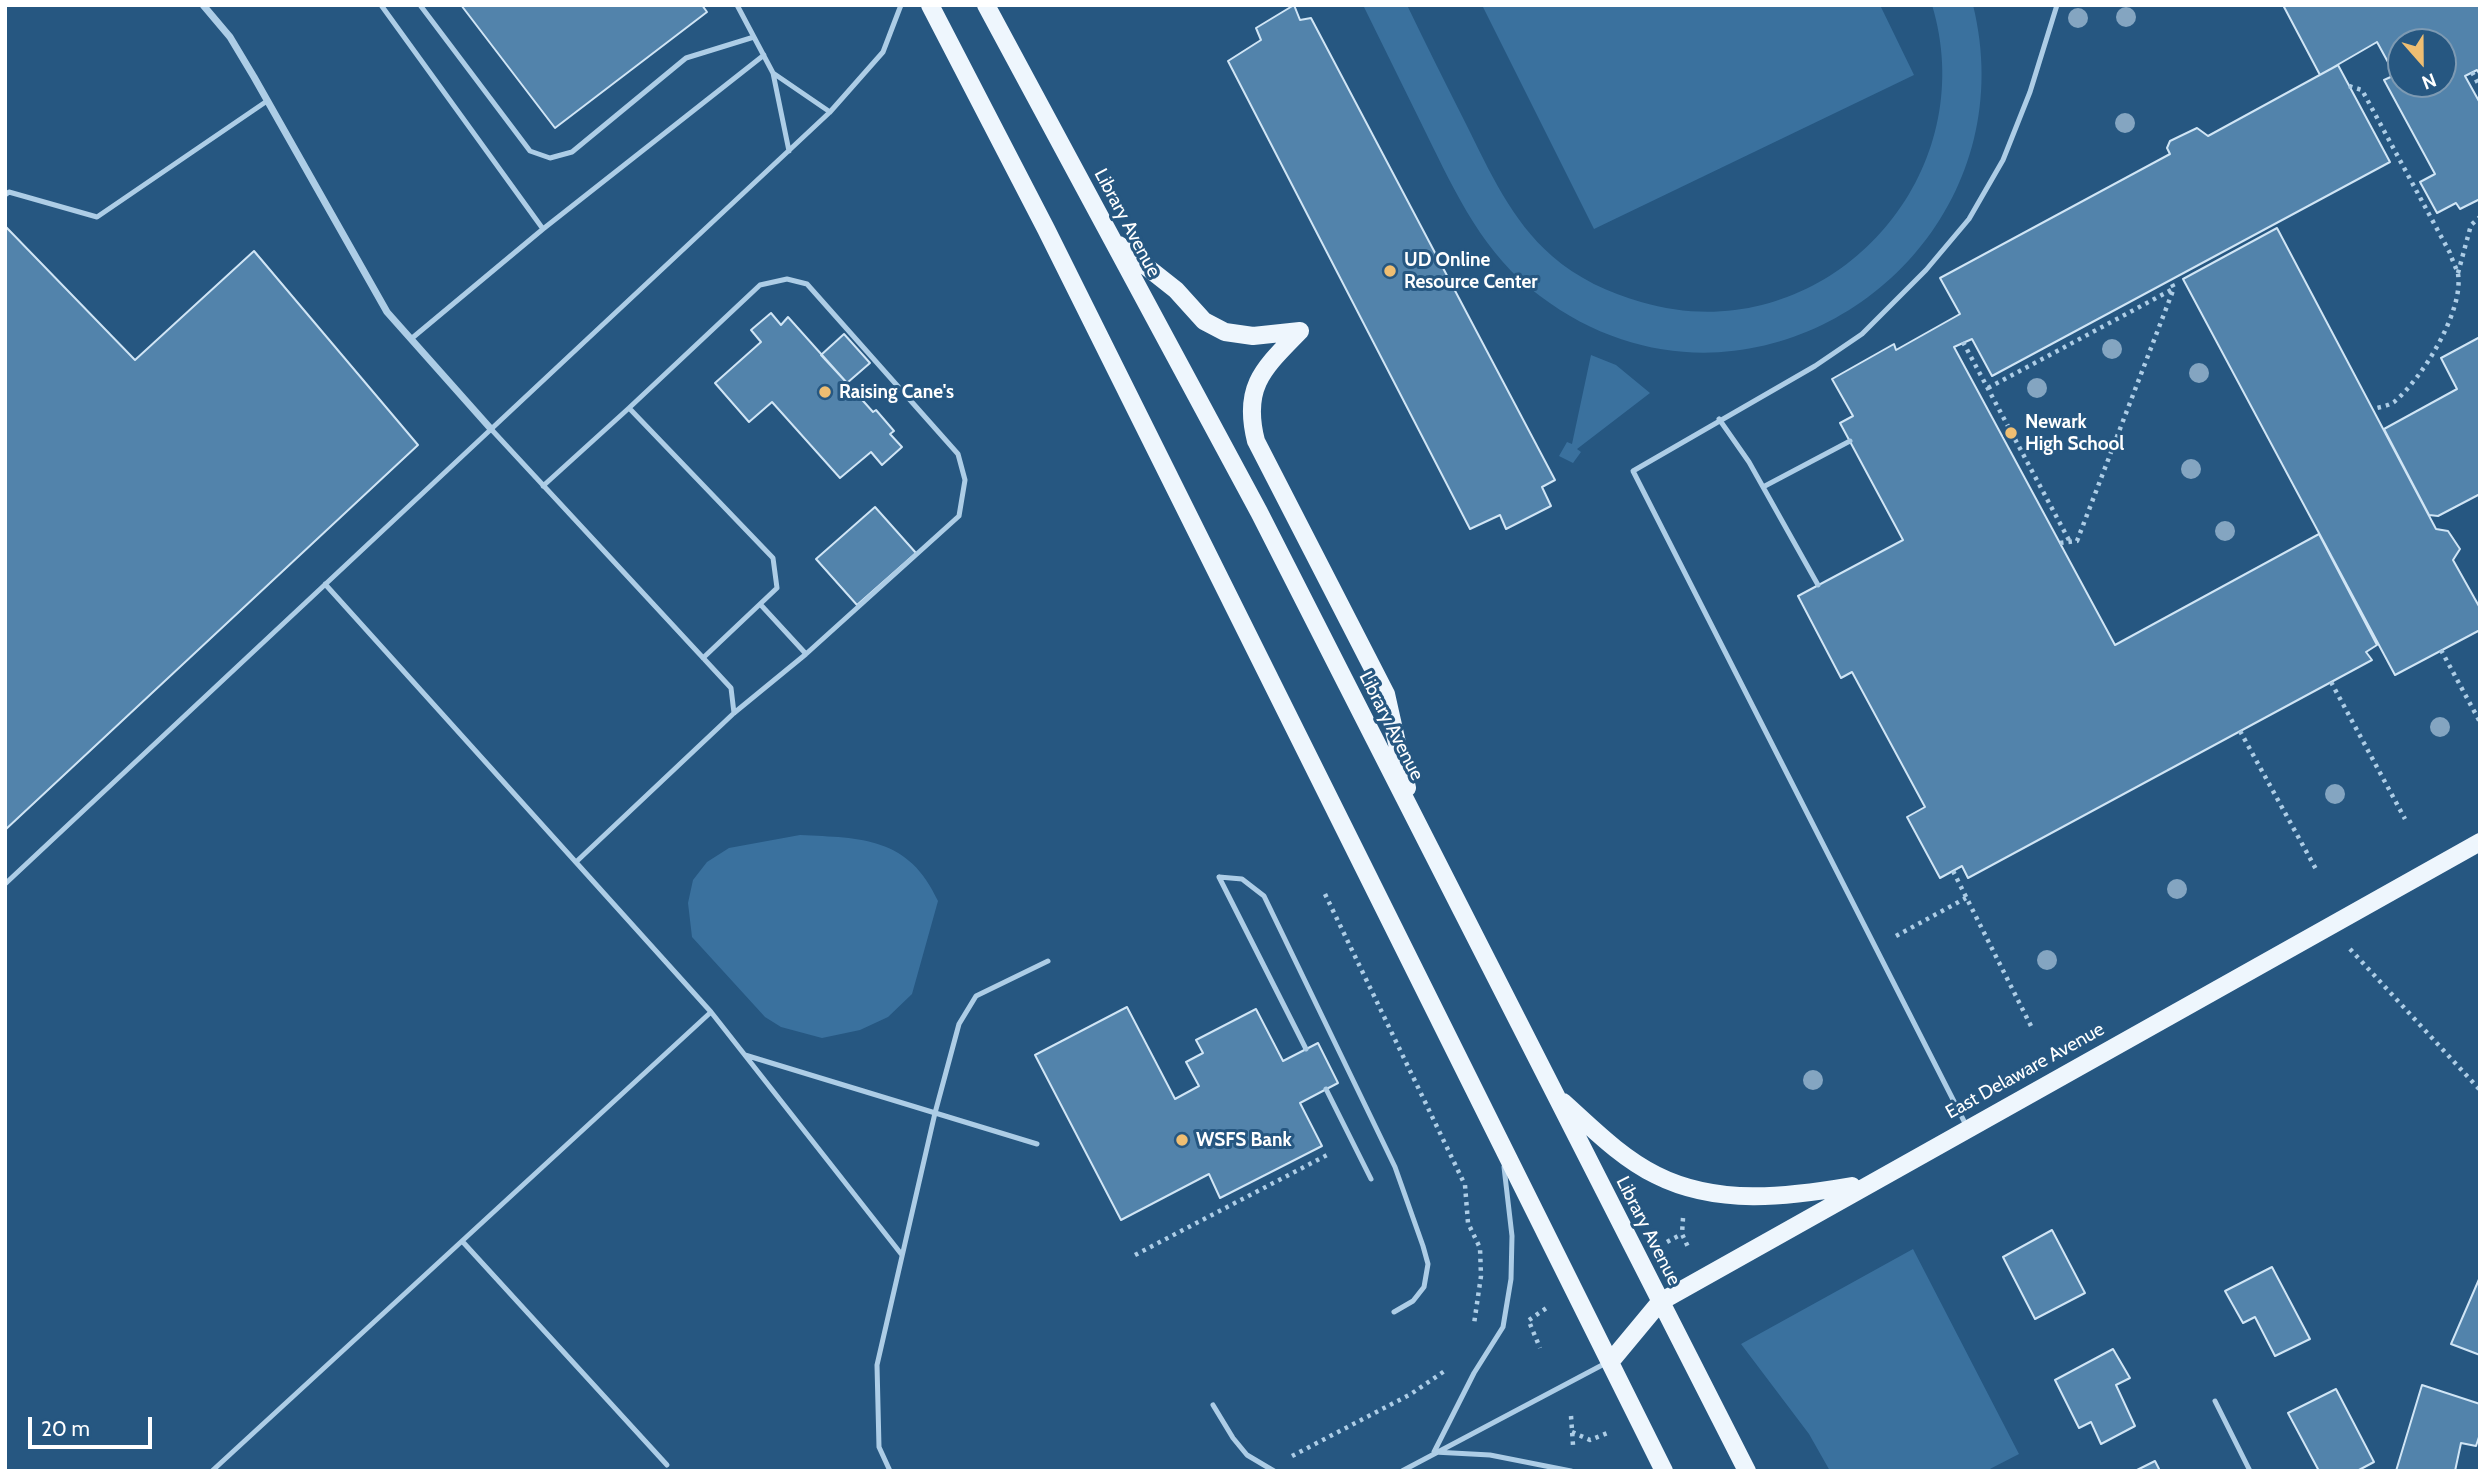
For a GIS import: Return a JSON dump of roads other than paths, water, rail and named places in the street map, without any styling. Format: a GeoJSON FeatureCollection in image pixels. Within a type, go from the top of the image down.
{"type":"FeatureCollection","features":[{"type":"Feature","properties":{"kind":"main road"},"geometry":{"type":"LineString","coordinates":[[930,5],[1046,229],[1664,1471]]}},
{"type":"Feature","properties":{"kind":"main road","name":"Library Avenue"},"geometry":{"type":"LineString","coordinates":[[986,5],[1259,512],[1747,1471]]}},
{"type":"Feature","properties":{"kind":"main road"},"geometry":{"type":"LineString","coordinates":[[1113,240],[1176,290],[1203,321],[1214,327],[1225,332],[1253,336],[1300,331],[1259,374],[1250,416],[1256,441],[1386,694],[1413,815]]}},
{"type":"Feature","properties":{"kind":"main road","name":"East Delaware Avenue"},"geometry":{"type":"LineString","coordinates":[[1611,1361],[1660,1302],[1967,1127],[2480,842]]}},
{"type":"Feature","properties":{"kind":"main road"},"geometry":{"type":"LineString","coordinates":[[1555,1095],[1615,1147],[1656,1175],[1689,1186],[1728,1195],[1789,1197],[1866,1184]]}},
{"type":"Feature","properties":{"kind":"street"},"geometry":{"type":"LineString","coordinates":[[203,5],[230,37],[387,312],[491,429]]}},
{"type":"Feature","properties":{"kind":"lane"},"geometry":{"type":"LineString","coordinates":[[381,5],[543,229]]}},
{"type":"Feature","properties":{"kind":"lane"},"geometry":{"type":"LineString","coordinates":[[420,5],[530,151],[550,158],[572,152],[686,58],[754,37]]}},
{"type":"Feature","properties":{"kind":"lane"},"geometry":{"type":"LineString","coordinates":[[737,5],[773,73],[789,151]]}},
{"type":"Feature","properties":{"kind":"lane"},"geometry":{"type":"LineString","coordinates":[[5,884],[830,112],[883,52],[901,5]]}},
{"type":"Feature","properties":{"kind":"lane"},"geometry":{"type":"LineString","coordinates":[[1967,1127],[1633,471],[1815,366],[1861,334],[1926,270],[1969,219],[2003,160],[2030,92],[2057,5]]}},
{"type":"Feature","properties":{"kind":"lane"},"geometry":{"type":"LineString","coordinates":[[411,340],[543,229],[764,55]]}},
{"type":"Feature","properties":{"kind":"lane"},"geometry":{"type":"LineString","coordinates":[[773,73],[830,112]]}},
{"type":"Feature","properties":{"kind":"lane"},"geometry":{"type":"LineString","coordinates":[[5,195],[9,192],[97,217],[267,101]]}},
{"type":"Feature","properties":{"kind":"lane"},"geometry":{"type":"LineString","coordinates":[[543,486],[760,285],[787,279],[807,284],[958,454],[965,480],[959,516],[806,654],[734,713],[576,862]]}},
{"type":"Feature","properties":{"kind":"lane"},"geometry":{"type":"LineString","coordinates":[[629,408],[773,558],[777,588],[703,658]]}},
{"type":"Feature","properties":{"kind":"lane"},"geometry":{"type":"LineString","coordinates":[[1719,419],[1763,487],[1818,585]]}},
{"type":"Feature","properties":{"kind":"lane"},"geometry":{"type":"LineString","coordinates":[[491,429],[731,688],[734,713]]}},
{"type":"Feature","properties":{"kind":"lane"},"geometry":{"type":"LineString","coordinates":[[1763,487],[1850,441]]}},
{"type":"Feature","properties":{"kind":"lane"},"geometry":{"type":"LineString","coordinates":[[325,584],[711,1012],[902,1255]]}},
{"type":"Feature","properties":{"kind":"lane"},"geometry":{"type":"LineString","coordinates":[[760,604],[806,654]]}},
{"type":"Feature","properties":{"kind":"lane"},"geometry":{"type":"LineString","coordinates":[[1306,1049],[1219,877],[1242,879],[1264,896],[1395,1167],[1428,1264],[1424,1287],[1413,1301],[1394,1312]]}},
{"type":"Feature","properties":{"kind":"lane"},"geometry":{"type":"LineString","coordinates":[[890,1471],[879,1447],[877,1365],[935,1113],[959,1024],[976,996],[1048,961]]}},
{"type":"Feature","properties":{"kind":"lane"},"geometry":{"type":"LineString","coordinates":[[212,1471],[711,1012]]}},
{"type":"Feature","properties":{"kind":"lane"},"geometry":{"type":"LineString","coordinates":[[745,1055],[1037,1144]]}},
{"type":"Feature","properties":{"kind":"lane"},"geometry":{"type":"LineString","coordinates":[[1326,1089],[1371,1179]]}},
{"type":"Feature","properties":{"kind":"lane"},"geometry":{"type":"LineString","coordinates":[[1434,1452],[1474,1373],[1503,1327],[1511,1279],[1511,1236],[1502,1143]]}},
{"type":"Feature","properties":{"kind":"lane"},"geometry":{"type":"LineString","coordinates":[[462,1241],[667,1465]]}},
{"type":"Feature","properties":{"kind":"lane"},"geometry":{"type":"LineString","coordinates":[[1402,1471],[1611,1361]]}},
{"type":"Feature","properties":{"kind":"lane"},"geometry":{"type":"LineString","coordinates":[[2215,1401],[2250,1471]]}},
{"type":"Feature","properties":{"kind":"lane"},"geometry":{"type":"LineString","coordinates":[[1213,1405],[1247,1455],[1273,1471]]}},
{"type":"Feature","properties":{"kind":"lane"},"geometry":{"type":"LineString","coordinates":[[1434,1452],[1490,1455],[1572,1471]]}},
{"type":"Feature","properties":{"kind":"place","name":"UD Online Resource Center"},"geometry":{"type":"Point","coordinates":[1390,271]}},
{"type":"Feature","properties":{"kind":"place","name":"Raising Cane's"},"geometry":{"type":"Point","coordinates":[825,392]}},
{"type":"Feature","properties":{"kind":"place","name":"Newark High School"},"geometry":{"type":"Point","coordinates":[2011,433]}},
{"type":"Feature","properties":{"kind":"place","name":"WSFS Bank"},"geometry":{"type":"Point","coordinates":[1182,1140]}}]}
